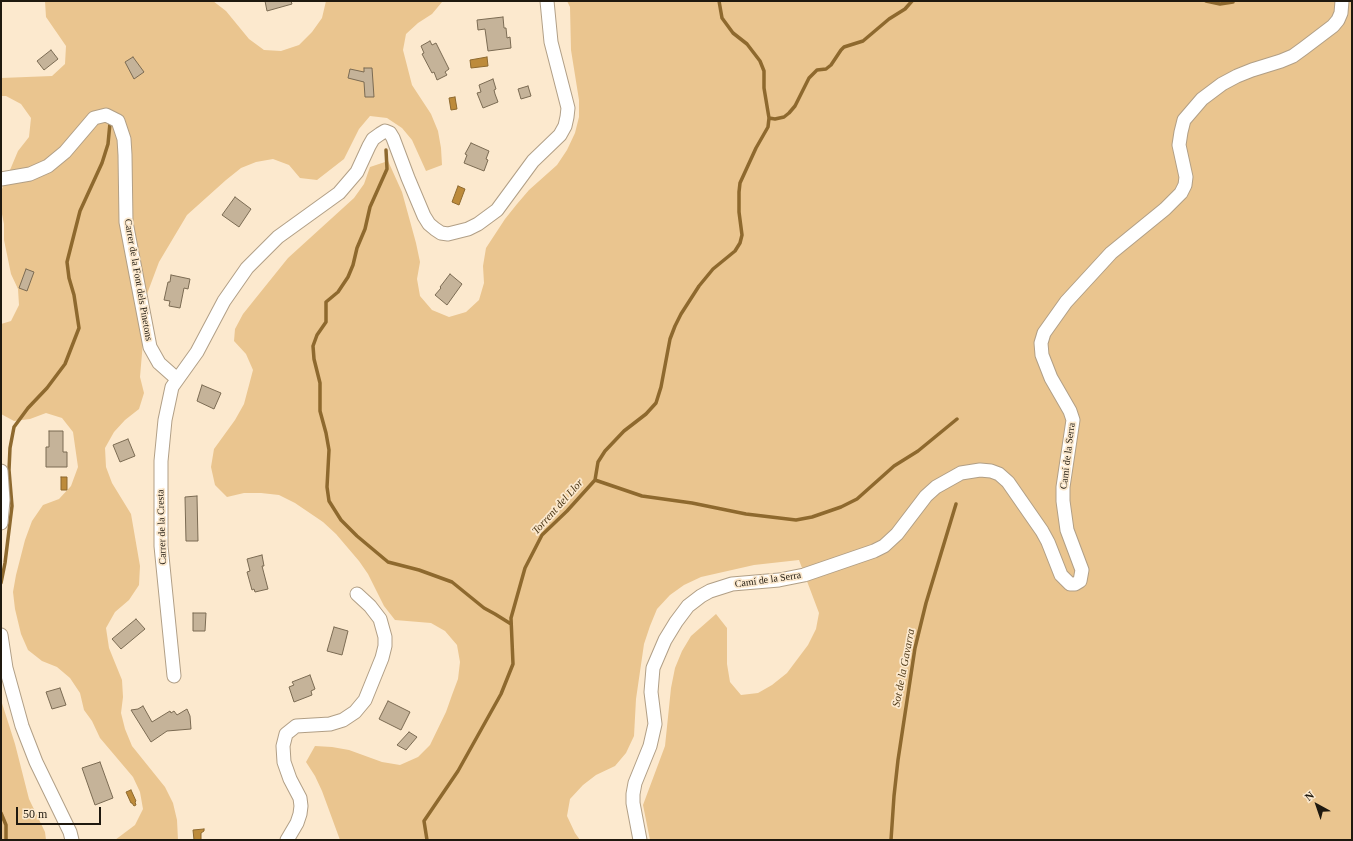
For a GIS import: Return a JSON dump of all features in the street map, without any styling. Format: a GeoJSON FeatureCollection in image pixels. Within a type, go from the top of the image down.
{"type":"FeatureCollection","features":[{"type":"Feature","properties":{"kind":"street","name":"Carrer de la Cresta"},"geometry":{"type":"LineString","coordinates":[[174,676],[161,546],[161,468],[164,420],[172,387],[197,352],[224,301],[247,268],[278,237],[339,193],[357,172],[373,139],[385,131],[390,133],[393,138],[424,216],[435,230],[448,234],[468,229],[478,224],[497,210],[533,161],[560,135],[565,126],[568,108],[551,42],[547,1]]}},
{"type":"Feature","properties":{"kind":"street","name":"Camí de la Serra"},"geometry":{"type":"LineString","coordinates":[[640,840],[633,803],[633,794],[635,783],[650,746],[655,724],[651,692],[653,668],[665,640],[676,622],[688,606],[701,596],[710,591],[732,584],[779,580],[804,575],[874,551],[884,546],[897,534],[926,496],[936,488],[961,473],[980,470],[991,471],[999,474],[1008,482],[1042,531],[1061,575],[1070,584],[1075,584],[1080,581],[1082,570],[1067,530],[1063,501],[1064,480],[1073,420],[1070,411],[1051,378],[1042,355],[1041,343],[1044,333],[1066,302],[1107,258],[1181,193],[1185,185],[1186,178],[1179,145],[1181,132],[1184,120],[1202,99],[1222,84],[1237,76],[1293,56],[1333,26],[1341,13],[1342,1]]}},
{"type":"Feature","properties":{"kind":"street","name":"Carrer de la Font dels Pinetons"},"geometry":{"type":"LineString","coordinates":[[1,179],[30,174],[48,166],[65,152],[94,118],[106,115],[118,121],[124,139],[126,222],[128,237],[150,347],[159,363],[177,379]]}},
{"type":"Feature","properties":{"kind":"street"},"geometry":{"type":"LineString","coordinates":[[1,471],[3,500],[1,523]]}},
{"type":"Feature","properties":{"kind":"street"},"geometry":{"type":"LineString","coordinates":[[287,840],[299,818],[301,806],[300,798],[290,779],[284,762],[283,746],[286,734],[296,726],[330,724],[343,720],[355,712],[365,700],[382,658],[385,641],[380,619],[370,606],[357,594]]}},
{"type":"Feature","properties":{"kind":"street"},"geometry":{"type":"LineString","coordinates":[[1,635],[8,676],[22,726],[36,762],[70,832],[72,840]]}},
{"type":"Feature","properties":{"kind":"shaded area"},"geometry":{"type":"Polygon","coordinates":[[[45,1],[213,1],[226,11],[249,39],[264,50],[281,51],[299,45],[312,32],[322,18],[326,1],[442,1],[432,14],[418,23],[406,34],[403,50],[412,85],[431,114],[438,131],[442,165],[426,171],[412,140],[402,128],[387,118],[370,116],[359,129],[344,159],[317,180],[300,178],[289,165],[273,159],[256,162],[241,168],[187,215],[159,262],[147,294],[140,377],[144,393],[139,409],[125,420],[114,432],[105,448],[106,467],[112,483],[131,514],[140,566],[139,585],[129,600],[115,612],[106,628],[109,648],[122,680],[123,697],[121,713],[125,729],[132,746],[165,787],[173,803],[177,820],[178,840],[115,840],[135,825],[143,809],[140,792],[133,777],[100,738],[92,721],[84,710],[80,693],[70,678],[57,667],[42,661],[28,650],[21,634],[15,609],[13,592],[16,575],[25,540],[32,521],[43,505],[59,499],[71,486],[78,467],[73,432],[62,418],[46,413],[30,419],[14,421],[1,414],[1,324],[11,321],[19,305],[18,289],[11,274],[4,240],[4,224],[1,209],[2,189],[18,151],[29,137],[31,118],[21,104],[6,96],[1,96],[1,78],[52,76],[65,64],[66,46],[46,17],[45,1]]]}},
{"type":"Feature","properties":{"kind":"shaded area"},"geometry":{"type":"Polygon","coordinates":[[[567,1],[1352,1],[1352,840],[650,840],[643,805],[665,746],[671,688],[675,668],[682,651],[691,636],[716,614],[727,628],[727,664],[730,682],[741,695],[758,693],[772,685],[787,673],[808,645],[816,629],[819,613],[799,560],[754,565],[701,577],[684,585],[670,595],[657,609],[644,644],[636,699],[634,736],[626,753],[615,766],[596,775],[583,785],[570,799],[567,816],[580,840],[340,840],[322,791],[306,762],[315,746],[349,750],[382,762],[400,765],[418,757],[430,745],[446,712],[458,679],[460,662],[457,645],[445,631],[431,623],[395,620],[384,606],[368,574],[336,534],[323,522],[295,503],[279,495],[261,493],[244,493],[227,497],[215,485],[211,467],[214,449],[235,420],[244,404],[253,370],[246,354],[234,341],[235,329],[243,314],[288,258],[354,198],[364,184],[370,167],[388,161],[402,192],[416,243],[420,262],[417,279],[420,296],[432,310],[449,317],[466,312],[479,300],[484,283],[483,266],[486,248],[517,204],[529,190],[557,165],[567,150],[575,133],[579,117],[579,100],[571,50],[570,7],[567,1]]]}},
{"type":"Feature","properties":{"kind":"shaded area"},"geometry":{"type":"Polygon","coordinates":[[[487,57],[488,66],[471,68],[470,60],[487,57]]]}},
{"type":"Feature","properties":{"kind":"shaded area"},"geometry":{"type":"Polygon","coordinates":[[[455,97],[457,109],[451,110],[449,98],[455,97]]]}},
{"type":"Feature","properties":{"kind":"shaded area"},"geometry":{"type":"Polygon","coordinates":[[[458,186],[465,189],[459,205],[452,202],[458,186]]]}},
{"type":"Feature","properties":{"kind":"shaded area"},"geometry":{"type":"Polygon","coordinates":[[[61,477],[67,477],[67,490],[61,490],[61,477]]]}},
{"type":"Feature","properties":{"kind":"shaded area"},"geometry":{"type":"Polygon","coordinates":[[[1,700],[15,744],[29,799],[45,832],[46,840],[2,840],[1,700]]]}},
{"type":"Feature","properties":{"kind":"shaded area"},"geometry":{"type":"Polygon","coordinates":[[[131,790],[136,801],[136,805],[134,806],[126,792],[131,790]]]}},
{"type":"Feature","properties":{"kind":"shaded area"},"geometry":{"type":"Polygon","coordinates":[[[204,829],[201,833],[201,840],[194,840],[193,830],[204,829]]]}},
{"type":"Feature","properties":{"kind":"building"},"geometry":{"type":"Polygon","coordinates":[[[265,1],[291,1],[292,4],[267,11],[265,1]]]}},
{"type":"Feature","properties":{"kind":"building"},"geometry":{"type":"Polygon","coordinates":[[[503,17],[507,38],[510,37],[511,48],[488,51],[485,29],[478,30],[477,20],[503,17]]]}},
{"type":"Feature","properties":{"kind":"building"},"geometry":{"type":"Polygon","coordinates":[[[430,41],[432,45],[436,43],[449,69],[445,72],[447,75],[437,80],[434,72],[432,73],[422,54],[424,53],[421,46],[430,41]]]}},
{"type":"Feature","properties":{"kind":"building"},"geometry":{"type":"Polygon","coordinates":[[[51,50],[58,59],[44,70],[37,61],[51,50]]]}},
{"type":"Feature","properties":{"kind":"building"},"geometry":{"type":"Polygon","coordinates":[[[133,57],[144,72],[134,79],[125,62],[133,57]]]}},
{"type":"Feature","properties":{"kind":"building"},"geometry":{"type":"Polygon","coordinates":[[[364,68],[372,68],[374,97],[365,97],[364,82],[348,78],[350,69],[364,72],[364,68]]]}},
{"type":"Feature","properties":{"kind":"building"},"geometry":{"type":"Polygon","coordinates":[[[493,79],[496,89],[494,90],[498,102],[483,108],[477,93],[481,92],[479,85],[493,79]]]}},
{"type":"Feature","properties":{"kind":"building"},"geometry":{"type":"Polygon","coordinates":[[[528,86],[531,96],[521,99],[518,89],[528,86]]]}},
{"type":"Feature","properties":{"kind":"building"},"geometry":{"type":"Polygon","coordinates":[[[471,143],[489,151],[486,159],[488,160],[484,171],[464,163],[467,155],[465,154],[471,143]]]}},
{"type":"Feature","properties":{"kind":"building"},"geometry":{"type":"Polygon","coordinates":[[[235,197],[251,209],[239,227],[222,215],[235,197]]]}},
{"type":"Feature","properties":{"kind":"building"},"geometry":{"type":"Polygon","coordinates":[[[26,269],[34,272],[27,291],[19,288],[26,269]]]}},
{"type":"Feature","properties":{"kind":"building"},"geometry":{"type":"Polygon","coordinates":[[[450,274],[462,284],[447,305],[435,295],[450,274]]]}},
{"type":"Feature","properties":{"kind":"building"},"geometry":{"type":"Polygon","coordinates":[[[171,275],[190,279],[188,289],[184,288],[180,308],[169,306],[170,301],[164,300],[171,275]]]}},
{"type":"Feature","properties":{"kind":"building"},"geometry":{"type":"Polygon","coordinates":[[[202,385],[221,393],[214,409],[197,401],[202,385]]]}},
{"type":"Feature","properties":{"kind":"building"},"geometry":{"type":"Polygon","coordinates":[[[49,431],[63,431],[63,452],[67,452],[67,467],[46,467],[46,447],[49,447],[49,431]]]}},
{"type":"Feature","properties":{"kind":"building"},"geometry":{"type":"Polygon","coordinates":[[[128,439],[135,456],[120,462],[113,445],[128,439]]]}},
{"type":"Feature","properties":{"kind":"building"},"geometry":{"type":"Polygon","coordinates":[[[197,496],[198,541],[186,541],[185,497],[197,496]]]}},
{"type":"Feature","properties":{"kind":"building"},"geometry":{"type":"Polygon","coordinates":[[[262,555],[264,566],[262,566],[268,589],[255,592],[254,589],[252,590],[247,572],[250,571],[247,559],[262,555]]]}},
{"type":"Feature","properties":{"kind":"building"},"geometry":{"type":"Polygon","coordinates":[[[193,613],[206,613],[205,631],[193,631],[193,613]]]}},
{"type":"Feature","properties":{"kind":"building"},"geometry":{"type":"Polygon","coordinates":[[[136,619],[145,629],[121,649],[112,639],[136,619]]]}},
{"type":"Feature","properties":{"kind":"building"},"geometry":{"type":"Polygon","coordinates":[[[334,627],[348,631],[342,655],[327,651],[334,627]]]}},
{"type":"Feature","properties":{"kind":"building"},"geometry":{"type":"Polygon","coordinates":[[[310,675],[315,689],[311,691],[312,695],[294,702],[289,687],[294,685],[292,682],[310,675]]]}},
{"type":"Feature","properties":{"kind":"building"},"geometry":{"type":"Polygon","coordinates":[[[60,688],[66,705],[52,709],[46,692],[60,688]]]}},
{"type":"Feature","properties":{"kind":"building"},"geometry":{"type":"Polygon","coordinates":[[[388,701],[410,712],[401,730],[379,719],[388,701]]]}},
{"type":"Feature","properties":{"kind":"building"},"geometry":{"type":"Polygon","coordinates":[[[143,706],[152,722],[170,711],[171,713],[174,711],[177,715],[187,709],[190,716],[191,729],[167,731],[151,742],[131,710],[138,709],[143,706]]]}},
{"type":"Feature","properties":{"kind":"building"},"geometry":{"type":"Polygon","coordinates":[[[409,732],[417,737],[406,750],[397,745],[409,732]]]}},
{"type":"Feature","properties":{"kind":"building"},"geometry":{"type":"Polygon","coordinates":[[[100,762],[113,798],[95,805],[82,768],[100,762]]]}},
{"type":"Feature","properties":{"kind":"waterway","name":"Torrent del Llor"},"geometry":{"type":"LineString","coordinates":[[427,840],[424,821],[458,771],[501,694],[513,664],[511,618],[525,568],[542,535],[567,511],[595,480],[598,462],[605,451],[624,431],[646,414],[656,403],[661,387],[670,339],[681,314],[699,286],[713,269],[735,251],[740,243],[742,235],[739,212],[740,183],[756,148],[768,127],[769,118],[764,88],[764,71],[760,61],[747,44],[733,33],[722,18],[719,1]]}},
{"type":"Feature","properties":{"kind":"waterway"},"geometry":{"type":"LineString","coordinates":[[769,118],[775,119],[784,117],[789,113],[795,106],[809,78],[817,70],[826,69],[831,65],[844,47],[863,41],[889,19],[905,9],[912,1]]}},
{"type":"Feature","properties":{"kind":"waterway"},"geometry":{"type":"LineString","coordinates":[[1206,1],[1220,4],[1233,2]]}},
{"type":"Feature","properties":{"kind":"waterway"},"geometry":{"type":"LineString","coordinates":[[1,583],[12,506],[9,470],[10,448],[14,427],[65,364],[79,328],[67,262],[80,211],[102,163],[108,144],[110,123]]}},
{"type":"Feature","properties":{"kind":"waterway"},"geometry":{"type":"LineString","coordinates":[[386,150],[387,169],[370,207],[365,229],[357,248],[353,265],[348,277],[338,292],[326,302],[326,322],[317,335],[313,346],[314,359],[320,383],[320,411],[329,450],[327,487],[329,501],[341,520],[357,536],[388,562],[419,570],[452,582],[484,608],[511,624]]}},
{"type":"Feature","properties":{"kind":"waterway"},"geometry":{"type":"LineString","coordinates":[[595,480],[642,496],[692,503],[746,514],[796,520],[812,517],[841,507],[857,499],[894,466],[918,451],[957,419]]}},
{"type":"Feature","properties":{"kind":"waterway","name":"Sot de la Gavarra"},"geometry":{"type":"LineString","coordinates":[[891,840],[898,760],[915,648],[926,603],[956,504]]}},
{"type":"Feature","properties":{"kind":"waterway"},"geometry":{"type":"LineString","coordinates":[[1,813],[6,825],[6,840]]}}]}
